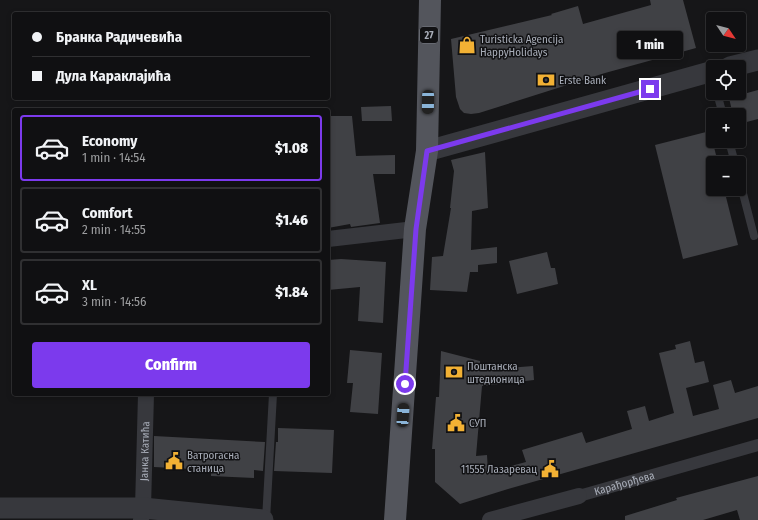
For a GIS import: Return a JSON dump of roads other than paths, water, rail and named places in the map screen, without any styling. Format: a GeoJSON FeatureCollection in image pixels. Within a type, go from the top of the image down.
{"type":"FeatureCollection","features":[{"type":"Feature","properties":{"kind":"main road","name":"27"},"geometry":{"type":"LineString","coordinates":[[395,520],[416,229],[427,151],[430,0]]}},
{"type":"Feature","properties":{"kind":"street"},"geometry":{"type":"LineString","coordinates":[[746,64],[758,60]]}},
{"type":"Feature","properties":{"kind":"street"},"geometry":{"type":"LineString","coordinates":[[427,151],[706,75]]}},
{"type":"Feature","properties":{"kind":"street"},"geometry":{"type":"LineString","coordinates":[[330,239],[416,229]]}},
{"type":"Feature","properties":{"kind":"street","name":"Јанка Катића"},"geometry":{"type":"LineString","coordinates":[[142,514],[146,396]]}},
{"type":"Feature","properties":{"kind":"street","name":"Карађорђева"},"geometry":{"type":"LineString","coordinates":[[490,520],[758,445]]}},
{"type":"Feature","properties":{"kind":"street"},"geometry":{"type":"LineString","coordinates":[[0,508],[263,520]]}},
{"type":"Feature","properties":{"kind":"lane"},"geometry":{"type":"LineString","coordinates":[[744,196],[754,236]]}},
{"type":"Feature","properties":{"kind":"lane"},"geometry":{"type":"LineString","coordinates":[[266,520],[273,396]]}},
{"type":"Feature","properties":{"kind":"place","name":"Turisticka Agencija HappyHolidays"},"geometry":{"type":"Point","coordinates":[467,45]}},
{"type":"Feature","properties":{"kind":"place","name":"Erste Bank"},"geometry":{"type":"Point","coordinates":[546,80]}},
{"type":"Feature","properties":{"kind":"place","name":"Поштанска штедионица"},"geometry":{"type":"Point","coordinates":[454,372]}},
{"type":"Feature","properties":{"kind":"place","name":"СУП"},"geometry":{"type":"Point","coordinates":[456,423]}},
{"type":"Feature","properties":{"kind":"place","name":"Ватрогасна станица"},"geometry":{"type":"Point","coordinates":[174,461]}},
{"type":"Feature","properties":{"kind":"place","name":"11555 Лазаревац"},"geometry":{"type":"Point","coordinates":[550,469]}}]}
